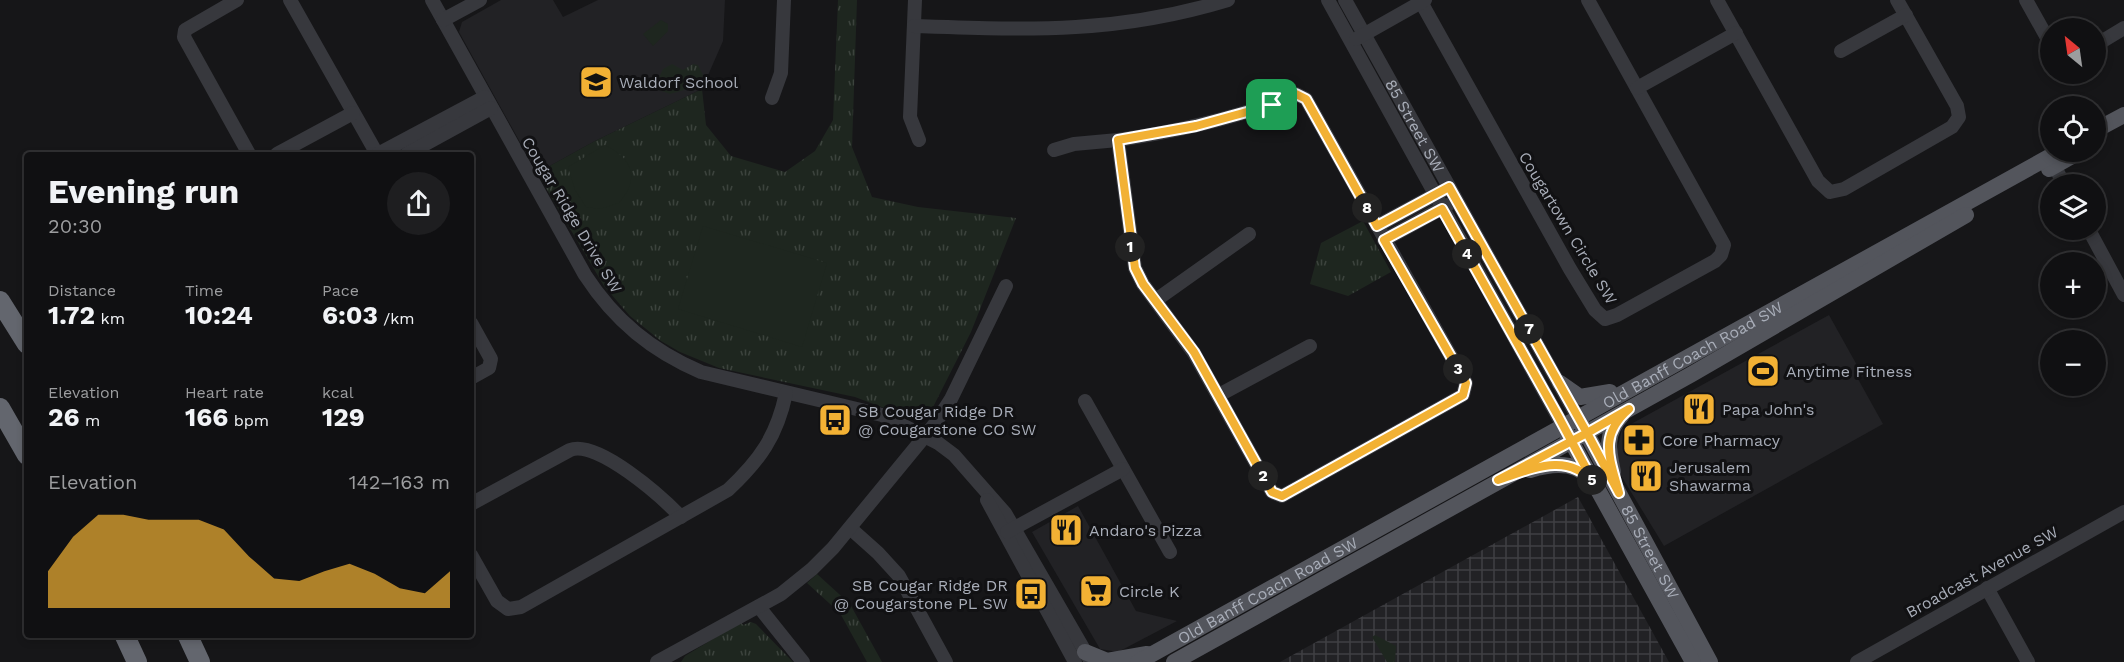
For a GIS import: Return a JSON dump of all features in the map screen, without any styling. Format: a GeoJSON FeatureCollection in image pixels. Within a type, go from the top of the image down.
{"type":"FeatureCollection","features":[{"type":"Feature","properties":{"kind":"highway"},"geometry":{"type":"LineString","coordinates":[[0,301],[24,339]]}},
{"type":"Feature","properties":{"kind":"highway"},"geometry":{"type":"LineString","coordinates":[[0,408],[24,450]]}},
{"type":"Feature","properties":{"kind":"highway"},"geometry":{"type":"LineString","coordinates":[[126,638],[137,662]]}},
{"type":"Feature","properties":{"kind":"highway"},"geometry":{"type":"LineString","coordinates":[[189,638],[200,662]]}},
{"type":"Feature","properties":{"kind":"main road"},"geometry":{"type":"LineString","coordinates":[[2106,125],[2124,115]]}},
{"type":"Feature","properties":{"kind":"main road"},"geometry":{"type":"LineString","coordinates":[[2106,137],[2124,127]]}},
{"type":"Feature","properties":{"kind":"main road","name":"Old Banff Coach Road SW"},"geometry":{"type":"LineString","coordinates":[[1138,662],[1570,420],[2047,162]]}},
{"type":"Feature","properties":{"kind":"main road","name":"Old Banff Coach Road SW"},"geometry":{"type":"LineString","coordinates":[[1174,662],[1629,409],[2047,162]]}},
{"type":"Feature","properties":{"kind":"main road"},"geometry":{"type":"LineString","coordinates":[[1560,383],[1570,393],[1586,397],[1603,395],[1650,377]]}},
{"type":"Feature","properties":{"kind":"main road"},"geometry":{"type":"LineString","coordinates":[[1619,493],[1608,437],[1613,426],[1629,409]]}},
{"type":"Feature","properties":{"kind":"main road","name":"85 Street SW"},"geometry":{"type":"LineString","coordinates":[[1570,420],[1587,433],[1710,662]]}},
{"type":"Feature","properties":{"kind":"main road","name":"85 Street SW"},"geometry":{"type":"LineString","coordinates":[[1570,420],[1571,441],[1693,662]]}},
{"type":"Feature","properties":{"kind":"main road"},"geometry":{"type":"LineString","coordinates":[[1498,480],[1532,469],[1560,465],[1579,468],[1594,483]]}},
{"type":"Feature","properties":{"kind":"main road"},"geometry":{"type":"LineString","coordinates":[[1084,659],[1107,661],[1157,652]]}},
{"type":"Feature","properties":{"kind":"street"},"geometry":{"type":"LineString","coordinates":[[237,0],[185,30],[184,38],[248,152]]}},
{"type":"Feature","properties":{"kind":"street"},"geometry":{"type":"LineString","coordinates":[[290,0],[376,152]]}},
{"type":"Feature","properties":{"kind":"street","name":"Cougar Ridge Drive SW"},"geometry":{"type":"LineString","coordinates":[[432,0],[585,275],[598,296],[626,326],[674,360],[701,372],[882,415],[926,437],[954,456],[983,490],[999,504],[1010,531],[1041,589],[1084,659]]}},
{"type":"Feature","properties":{"kind":"street"},"geometry":{"type":"LineString","coordinates":[[443,20],[480,0]]}},
{"type":"Feature","properties":{"kind":"street"},"geometry":{"type":"LineString","coordinates":[[772,98],[781,73],[784,0]]}},
{"type":"Feature","properties":{"kind":"street"},"geometry":{"type":"LineString","coordinates":[[915,0],[910,117],[919,140]]}},
{"type":"Feature","properties":{"kind":"street"},"geometry":{"type":"LineString","coordinates":[[914,26],[1083,29],[1151,20],[1207,3],[1228,0]]}},
{"type":"Feature","properties":{"kind":"street","name":"85 Street SW"},"geometry":{"type":"LineString","coordinates":[[1328,0],[1358,38],[1449,187],[1560,383],[1570,420]]}},
{"type":"Feature","properties":{"kind":"street","name":"85 Street SW"},"geometry":{"type":"LineString","coordinates":[[1345,0],[1358,38],[1442,209],[1570,420]]}},
{"type":"Feature","properties":{"kind":"street","name":"Cougartown Circle SW"},"geometry":{"type":"LineString","coordinates":[[1358,38],[1423,1],[1570,268],[1595,310],[1605,319],[1617,315],[1714,261],[1721,255],[1724,245],[1588,0]]}},
{"type":"Feature","properties":{"kind":"street"},"geometry":{"type":"LineString","coordinates":[[1717,0],[1818,181],[1830,192],[1837,191],[1952,127],[1959,117],[1957,106],[1897,0]]}},
{"type":"Feature","properties":{"kind":"street"},"geometry":{"type":"LineString","coordinates":[[2026,0],[2040,25]]}},
{"type":"Feature","properties":{"kind":"street"},"geometry":{"type":"LineString","coordinates":[[1841,51],[1906,15]]}},
{"type":"Feature","properties":{"kind":"street"},"geometry":{"type":"LineString","coordinates":[[2106,39],[2124,28]]}},
{"type":"Feature","properties":{"kind":"street"},"geometry":{"type":"LineString","coordinates":[[1636,88],[1736,33]]}},
{"type":"Feature","properties":{"kind":"street"},"geometry":{"type":"LineString","coordinates":[[1054,150],[1074,144],[1118,140],[1206,123],[1272,105],[1296,94],[1306,99],[1466,383],[1463,395],[1282,496],[1272,492],[1187,341],[1143,284],[1132,256],[1118,140]]}},
{"type":"Feature","properties":{"kind":"street"},"geometry":{"type":"LineString","coordinates":[[381,152],[488,102]]}},
{"type":"Feature","properties":{"kind":"street"},"geometry":{"type":"LineString","coordinates":[[410,152],[488,102]]}},
{"type":"Feature","properties":{"kind":"street"},"geometry":{"type":"LineString","coordinates":[[281,152],[353,113]]}},
{"type":"Feature","properties":{"kind":"street"},"geometry":{"type":"LineString","coordinates":[[1377,226],[1449,187]]}},
{"type":"Feature","properties":{"kind":"street"},"geometry":{"type":"LineString","coordinates":[[1384,240],[1456,201]]}},
{"type":"Feature","properties":{"kind":"street"},"geometry":{"type":"LineString","coordinates":[[1156,300],[1249,234]]}},
{"type":"Feature","properties":{"kind":"street"},"geometry":{"type":"LineString","coordinates":[[2094,240],[2124,295]]}},
{"type":"Feature","properties":{"kind":"street"},"geometry":{"type":"LineString","coordinates":[[665,660],[794,585],[850,528],[926,437],[951,399],[1006,286]]}},
{"type":"Feature","properties":{"kind":"street"},"geometry":{"type":"LineString","coordinates":[[474,328],[491,359],[489,368],[474,376]]}},
{"type":"Feature","properties":{"kind":"street"},"geometry":{"type":"LineString","coordinates":[[1219,395],[1310,346]]}},
{"type":"Feature","properties":{"kind":"street"},"geometry":{"type":"LineString","coordinates":[[474,560],[497,601],[503,606],[515,609],[728,490],[753,464],[775,433],[786,393]]}},
{"type":"Feature","properties":{"kind":"street"},"geometry":{"type":"LineString","coordinates":[[1085,401],[1170,552]]}},
{"type":"Feature","properties":{"kind":"street"},"geometry":{"type":"LineString","coordinates":[[474,502],[570,450],[581,447],[592,449],[642,482],[681,517]]}},
{"type":"Feature","properties":{"kind":"street"},"geometry":{"type":"LineString","coordinates":[[1010,531],[1123,468]]}},
{"type":"Feature","properties":{"kind":"street","name":"Broadcast Avenue SW"},"geometry":{"type":"LineString","coordinates":[[1857,662],[2124,512]]}},
{"type":"Feature","properties":{"kind":"street"},"geometry":{"type":"LineString","coordinates":[[850,528],[899,576],[946,662]]}},
{"type":"Feature","properties":{"kind":"street"},"geometry":{"type":"LineString","coordinates":[[1988,588],[2028,662]]}},
{"type":"Feature","properties":{"kind":"street"},"geometry":{"type":"LineString","coordinates":[[759,607],[803,662]]}},
{"type":"Feature","properties":{"kind":"shaded area","name":"Waldorf School"},"geometry":{"type":"Polygon","coordinates":[[[501,0],[553,0],[563,17],[598,0],[725,0],[723,41],[702,89],[595,141],[537,173],[459,32],[462,22],[501,0]]]}},
{"type":"Feature","properties":{"kind":"shaded area"},"geometry":{"type":"Polygon","coordinates":[[[1829,315],[1863,376],[1858,379],[1883,424],[1664,546],[1620,474],[1616,454],[1622,429],[1829,315]]]}},
{"type":"Feature","properties":{"kind":"shaded area"},"geometry":{"type":"Polygon","coordinates":[[[1578,497],[1669,662],[1280,662],[1578,497]]]}},
{"type":"Feature","properties":{"kind":"shaded area"},"geometry":{"type":"Polygon","coordinates":[[[1078,506],[1136,611],[1177,621],[1118,652],[1100,649],[1032,532],[1078,506]]]}},
{"type":"Feature","properties":{"kind":"green space"},"geometry":{"type":"Polygon","coordinates":[[[838,0],[857,0],[852,147],[872,197],[918,207],[1016,218],[971,332],[929,415],[919,421],[855,397],[719,368],[680,352],[661,341],[630,316],[604,286],[537,173],[595,141],[702,89],[706,125],[731,156],[785,172],[815,151],[833,120],[838,0]]]}},
{"type":"Feature","properties":{"kind":"green space"},"geometry":{"type":"Polygon","coordinates":[[[661,20],[668,24],[668,31],[653,46],[643,34],[661,20]]]}},
{"type":"Feature","properties":{"kind":"green space"},"geometry":{"type":"Polygon","coordinates":[[[672,64],[683,70],[693,64],[698,65],[703,75],[698,86],[670,94],[659,90],[656,84],[663,69],[672,64]]]}},
{"type":"Feature","properties":{"kind":"green space"},"geometry":{"type":"Polygon","coordinates":[[[605,145],[615,150],[627,163],[631,177],[630,185],[619,203],[600,209],[586,207],[575,190],[568,167],[605,145]]]}},
{"type":"Feature","properties":{"kind":"green space"},"geometry":{"type":"Polygon","coordinates":[[[1363,221],[1391,272],[1348,296],[1310,284],[1321,243],[1363,221]]]}},
{"type":"Feature","properties":{"kind":"green space"},"geometry":{"type":"Polygon","coordinates":[[[703,226],[827,263],[802,347],[678,309],[703,226]]]}},
{"type":"Feature","properties":{"kind":"green space"},"geometry":{"type":"Polygon","coordinates":[[[817,574],[850,604],[882,662],[867,662],[840,613],[807,583],[817,574]]]}},
{"type":"Feature","properties":{"kind":"green space"},"geometry":{"type":"Polygon","coordinates":[[[741,622],[743,625],[751,622],[756,624],[793,662],[681,662],[685,656],[741,622]]]}},
{"type":"Feature","properties":{"kind":"green space"},"geometry":{"type":"Polygon","coordinates":[[[1375,635],[1396,646],[1395,662],[1387,662],[1372,637],[1375,635]]]}},
{"type":"Feature","properties":{"kind":"place","name":"Waldorf School"},"geometry":{"type":"Point","coordinates":[596,82]}},
{"type":"Feature","properties":{"kind":"place","name":"Anytime Fitness"},"geometry":{"type":"Point","coordinates":[1763,371]}},
{"type":"Feature","properties":{"kind":"place","name":"Papa John's"},"geometry":{"type":"Point","coordinates":[1699,409]}},
{"type":"Feature","properties":{"kind":"place","name":"SB Cougar Ridge DR @ Cougarstone CO SW"},"geometry":{"type":"Point","coordinates":[835,420]}},
{"type":"Feature","properties":{"kind":"place","name":"Core Pharmacy"},"geometry":{"type":"Point","coordinates":[1639,440]}},
{"type":"Feature","properties":{"kind":"place","name":"Jerusalem Shawarma"},"geometry":{"type":"Point","coordinates":[1646,476]}},
{"type":"Feature","properties":{"kind":"place","name":"Andaro's Pizza"},"geometry":{"type":"Point","coordinates":[1066,530]}},
{"type":"Feature","properties":{"kind":"place","name":"Circle K"},"geometry":{"type":"Point","coordinates":[1096,591]}},
{"type":"Feature","properties":{"kind":"place","name":"SB Cougar Ridge DR @ Cougarstone PL SW"},"geometry":{"type":"Point","coordinates":[1031,594]}},
{"type":"Feature","properties":{"kind":"route"},"geometry":{"type":"LineString","coordinates":[[1272,105],[1196,126],[1118,140],[1129,240],[1135,268],[1143,284],[1194,352],[1272,492],[1282,496],[1463,395],[1466,383],[1384,240],[1442,209],[1558,416],[1571,441],[1594,483],[1579,468],[1560,465],[1532,469],[1498,480],[1571,441],[1587,433],[1619,493],[1608,437],[1613,426],[1629,409],[1587,433],[1449,187],[1377,226],[1306,99],[1296,94],[1272,105]]}}]}
